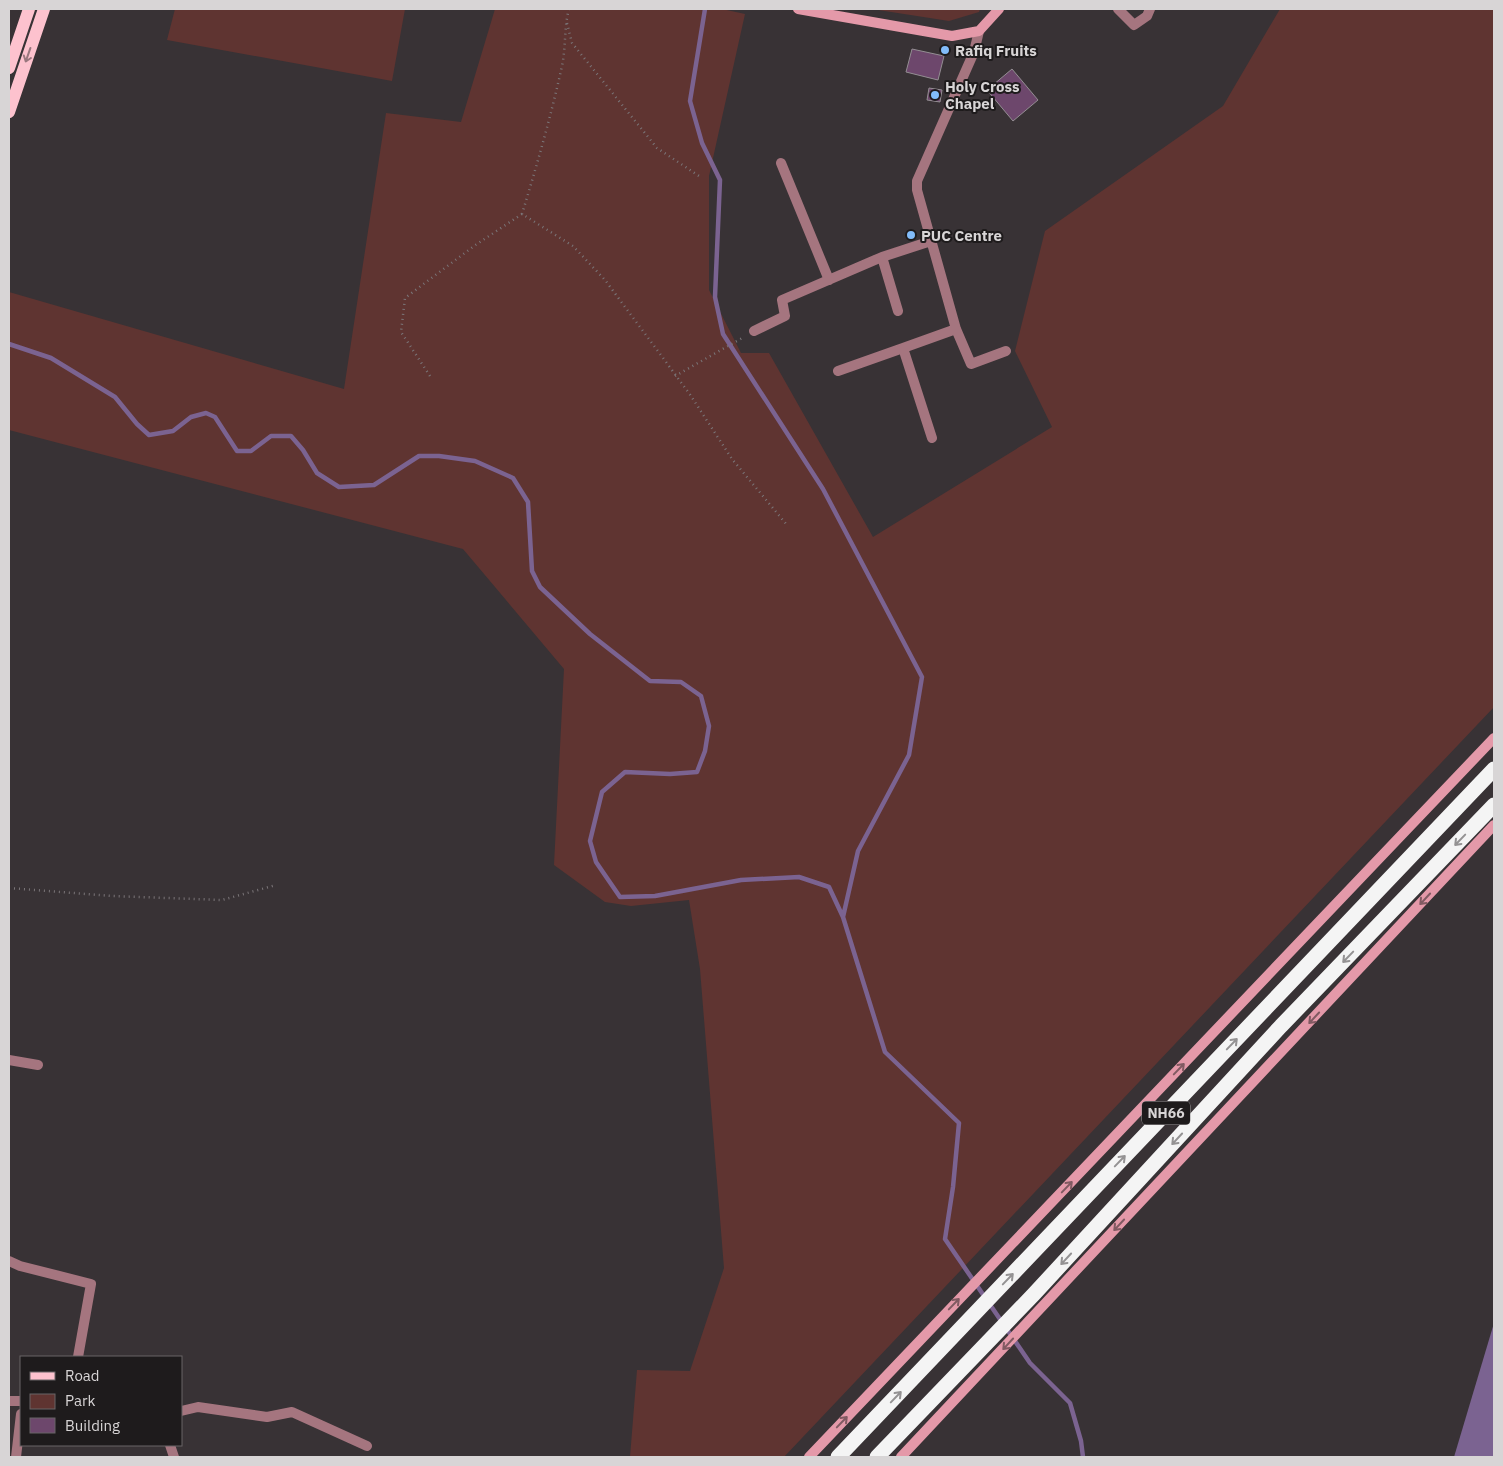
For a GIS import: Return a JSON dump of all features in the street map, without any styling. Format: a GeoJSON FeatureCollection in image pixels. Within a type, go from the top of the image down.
{"type":"FeatureCollection","features":[{"type":"Feature","properties":{"kind":"highway","name":"NH66"},"geometry":{"type":"LineString","coordinates":[[838,1457],[1494,769]]}},
{"type":"Feature","properties":{"kind":"highway","name":"NH66"},"geometry":{"type":"LineString","coordinates":[[877,1457],[1034,1294],[1281,1026],[1494,805]]}},
{"type":"Feature","properties":{"kind":"main road"},"geometry":{"type":"LineString","coordinates":[[9,68],[29,9]]}},
{"type":"Feature","properties":{"kind":"main road"},"geometry":{"type":"LineString","coordinates":[[9,112],[44,9]]}},
{"type":"Feature","properties":{"kind":"street"},"geometry":{"type":"LineString","coordinates":[[798,9],[952,36],[979,31]]}},
{"type":"Feature","properties":{"kind":"street"},"geometry":{"type":"LineString","coordinates":[[999,9],[979,31],[974,52],[918,181],[918,190],[956,329],[971,364],[1006,351]]}},
{"type":"Feature","properties":{"kind":"street"},"geometry":{"type":"LineString","coordinates":[[1118,9],[1134,25],[1147,16],[1150,9]]}},
{"type":"Feature","properties":{"kind":"street"},"geometry":{"type":"LineString","coordinates":[[781,163],[828,280]]}},
{"type":"Feature","properties":{"kind":"street"},"geometry":{"type":"LineString","coordinates":[[754,331],[785,316],[782,300],[882,257],[931,241]]}},
{"type":"Feature","properties":{"kind":"street"},"geometry":{"type":"LineString","coordinates":[[882,257],[898,311]]}},
{"type":"Feature","properties":{"kind":"street"},"geometry":{"type":"LineString","coordinates":[[838,371],[956,329]]}},
{"type":"Feature","properties":{"kind":"street"},"geometry":{"type":"LineString","coordinates":[[903,348],[932,438]]}},
{"type":"Feature","properties":{"kind":"street"},"geometry":{"type":"LineString","coordinates":[[809,1457],[1494,738]]}},
{"type":"Feature","properties":{"kind":"street"},"geometry":{"type":"LineString","coordinates":[[901,1457],[1494,825]]}},
{"type":"Feature","properties":{"kind":"street"},"geometry":{"type":"LineString","coordinates":[[9,1060],[38,1066]]}},
{"type":"Feature","properties":{"kind":"street"},"geometry":{"type":"LineString","coordinates":[[9,1261],[20,1266],[91,1284],[78,1356]]}},
{"type":"Feature","properties":{"kind":"street"},"geometry":{"type":"LineString","coordinates":[[182,1411],[198,1407],[267,1416],[292,1412],[367,1446]]}},
{"type":"Feature","properties":{"kind":"street"},"geometry":{"type":"LineString","coordinates":[[16,1457],[20,1423]]}},
{"type":"Feature","properties":{"kind":"path"},"geometry":{"type":"LineString","coordinates":[[430,376],[401,332],[405,298],[474,246],[522,214],[541,151],[560,72],[566,19],[569,9]]}},
{"type":"Feature","properties":{"kind":"path"},"geometry":{"type":"LineString","coordinates":[[566,19],[572,43],[657,148],[702,178]]}},
{"type":"Feature","properties":{"kind":"path"},"geometry":{"type":"LineString","coordinates":[[522,214],[574,246],[605,280],[676,376],[732,459],[787,525]]}},
{"type":"Feature","properties":{"kind":"path"},"geometry":{"type":"LineString","coordinates":[[676,376],[754,331]]}},
{"type":"Feature","properties":{"kind":"path"},"geometry":{"type":"LineString","coordinates":[[9,888],[112,896],[222,900],[276,885]]}},
{"type":"Feature","properties":{"kind":"green space"},"geometry":{"type":"Polygon","coordinates":[[[175,9],[405,9],[392,81],[167,40],[175,9]]]}},
{"type":"Feature","properties":{"kind":"green space"},"geometry":{"type":"Polygon","coordinates":[[[495,9],[722,9],[745,14],[709,176],[709,290],[741,353],[769,353],[873,537],[1052,427],[1015,351],[1045,231],[1223,106],[1280,9],[1494,9],[1494,707],[784,1457],[630,1457],[637,1370],[690,1371],[724,1268],[700,969],[689,900],[631,906],[605,902],[554,865],[564,669],[463,549],[9,430],[9,292],[344,389],[386,113],[461,122],[495,9]]]}},
{"type":"Feature","properties":{"kind":"green space"},"geometry":{"type":"Polygon","coordinates":[[[872,9],[980,9],[979,12],[949,21],[872,9]]]}},
{"type":"Feature","properties":{"kind":"shaded area"},"geometry":{"type":"Polygon","coordinates":[[[1494,1323],[1494,1457],[1454,1457],[1494,1323]]]}},
{"type":"Feature","properties":{"kind":"building"},"geometry":{"type":"Polygon","coordinates":[[[912,49],[944,56],[938,80],[906,72],[912,49]]]}},
{"type":"Feature","properties":{"kind":"building"},"geometry":{"type":"Polygon","coordinates":[[[1012,69],[1038,100],[1013,121],[987,90],[1012,69]]]}},
{"type":"Feature","properties":{"kind":"building","name":"Holy Cross Chapel"},"geometry":{"type":"Polygon","coordinates":[[[929,88],[942,90],[940,102],[927,100],[929,88]]]}},
{"type":"Feature","properties":{"kind":"waterway"},"geometry":{"type":"LineString","coordinates":[[705,9],[690,101],[702,143],[720,180],[715,297],[723,334],[823,489],[922,677],[909,755],[858,851],[843,917]]}},
{"type":"Feature","properties":{"kind":"waterway"},"geometry":{"type":"LineString","coordinates":[[9,344],[51,358],[115,397],[137,424],[149,435],[173,431],[191,417],[206,413],[215,417],[237,451],[251,451],[271,436],[291,436],[303,450],[317,473],[339,487],[374,485],[419,456],[439,456],[475,461],[513,478],[528,502],[532,571],[540,587],[590,634],[650,681],[681,682],[701,696],[709,726],[705,751],[697,772],[670,774],[625,772],[602,792],[590,841],[596,862],[620,897],[655,896],[741,880],[799,877],[829,887],[843,917],[885,1052],[959,1123],[953,1187],[945,1239],[1030,1363],[1070,1403],[1081,1441],[1083,1457]]}},
{"type":"Feature","properties":{"kind":"place","name":"Rafiq Fruits"},"geometry":{"type":"Point","coordinates":[945,50]}},
{"type":"Feature","properties":{"kind":"place","name":"Holy Cross Chapel"},"geometry":{"type":"Point","coordinates":[935,95]}},
{"type":"Feature","properties":{"kind":"place","name":"PUC Centre"},"geometry":{"type":"Point","coordinates":[911,235]}}]}
